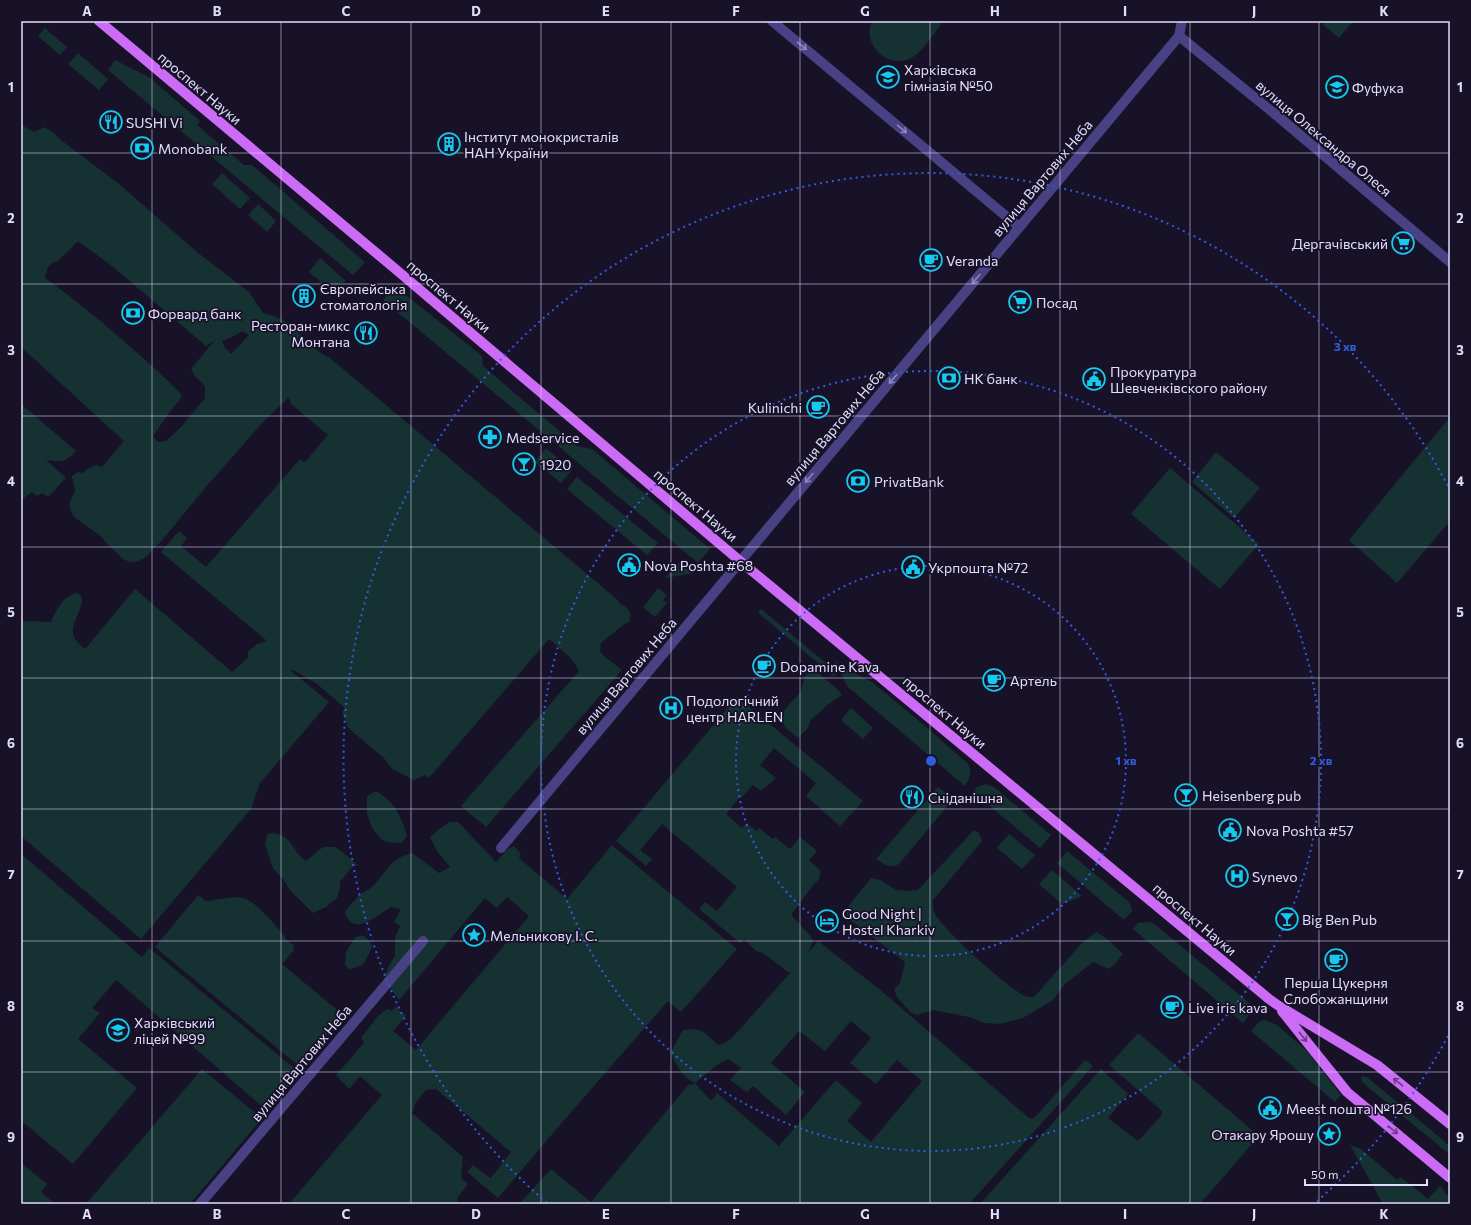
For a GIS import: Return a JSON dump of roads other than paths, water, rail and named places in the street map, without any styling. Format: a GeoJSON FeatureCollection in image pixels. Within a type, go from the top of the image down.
{"type":"FeatureCollection","features":[{"type":"Feature","properties":{"kind":"main road","name":"проспект Науки"},"geometry":{"type":"LineString","coordinates":[[99,21],[393,267],[740,561],[1279,1006],[1377,1065],[1450,1124]]}},
{"type":"Feature","properties":{"kind":"main road","name":"проспект Науки"},"geometry":{"type":"LineString","coordinates":[[1279,1006],[1347,1092],[1450,1178]]}},
{"type":"Feature","properties":{"kind":"street"},"geometry":{"type":"LineString","coordinates":[[772,21],[1019,228]]}},
{"type":"Feature","properties":{"kind":"street","name":"вулиця Вартових Неба"},"geometry":{"type":"LineString","coordinates":[[501,848],[1179,36],[1182,21]]}},
{"type":"Feature","properties":{"kind":"street","name":"вулиця Олександра Олеся"},"geometry":{"type":"LineString","coordinates":[[1179,36],[1281,119],[1450,262]]}},
{"type":"Feature","properties":{"kind":"street","name":"вулиця Вартових Неба"},"geometry":{"type":"LineString","coordinates":[[200,1204],[424,941]]}},
{"type":"Feature","properties":{"kind":"place","name":"Харківська гімназія №50"},"geometry":{"type":"Point","coordinates":[888,77]}},
{"type":"Feature","properties":{"kind":"place","name":"Фуфука"},"geometry":{"type":"Point","coordinates":[1337,87]}},
{"type":"Feature","properties":{"kind":"place","name":"SUSHI Vi"},"geometry":{"type":"Point","coordinates":[111,122]}},
{"type":"Feature","properties":{"kind":"place","name":"Інститут монокристалів НАН України"},"geometry":{"type":"Point","coordinates":[449,144]}},
{"type":"Feature","properties":{"kind":"place","name":"Monobank"},"geometry":{"type":"Point","coordinates":[142,148]}},
{"type":"Feature","properties":{"kind":"place","name":"Дергачівський"},"geometry":{"type":"Point","coordinates":[1403,243]}},
{"type":"Feature","properties":{"kind":"place","name":"Veranda"},"geometry":{"type":"Point","coordinates":[931,260]}},
{"type":"Feature","properties":{"kind":"place","name":"Європейська стоматологія"},"geometry":{"type":"Point","coordinates":[304,296]}},
{"type":"Feature","properties":{"kind":"place","name":"Посад"},"geometry":{"type":"Point","coordinates":[1020,302]}},
{"type":"Feature","properties":{"kind":"place","name":"Форвард банк"},"geometry":{"type":"Point","coordinates":[133,313]}},
{"type":"Feature","properties":{"kind":"place","name":"Ресторан-микс Монтана"},"geometry":{"type":"Point","coordinates":[366,333]}},
{"type":"Feature","properties":{"kind":"place","name":"НК банк"},"geometry":{"type":"Point","coordinates":[949,378]}},
{"type":"Feature","properties":{"kind":"place","name":"Прокуратура Шевченківского району"},"geometry":{"type":"Point","coordinates":[1094,379]}},
{"type":"Feature","properties":{"kind":"place","name":"Kulinichi"},"geometry":{"type":"Point","coordinates":[818,407]}},
{"type":"Feature","properties":{"kind":"place","name":"Medservice"},"geometry":{"type":"Point","coordinates":[490,437]}},
{"type":"Feature","properties":{"kind":"place","name":"1920"},"geometry":{"type":"Point","coordinates":[524,464]}},
{"type":"Feature","properties":{"kind":"place","name":"PrivatBank"},"geometry":{"type":"Point","coordinates":[858,481]}},
{"type":"Feature","properties":{"kind":"place","name":"Nova Poshta #68"},"geometry":{"type":"Point","coordinates":[629,565]}},
{"type":"Feature","properties":{"kind":"place","name":"Укрпошта №72"},"geometry":{"type":"Point","coordinates":[913,567]}},
{"type":"Feature","properties":{"kind":"place","name":"Dopamine Kava"},"geometry":{"type":"Point","coordinates":[764,666]}},
{"type":"Feature","properties":{"kind":"place","name":"Артель"},"geometry":{"type":"Point","coordinates":[994,680]}},
{"type":"Feature","properties":{"kind":"place","name":"Подологічний центр HARLEN"},"geometry":{"type":"Point","coordinates":[671,708]}},
{"type":"Feature","properties":{"kind":"place","name":"Heisenberg pub"},"geometry":{"type":"Point","coordinates":[1186,795]}},
{"type":"Feature","properties":{"kind":"place","name":"Сніданішна"},"geometry":{"type":"Point","coordinates":[912,797]}},
{"type":"Feature","properties":{"kind":"place","name":"Nova Poshta #57"},"geometry":{"type":"Point","coordinates":[1230,830]}},
{"type":"Feature","properties":{"kind":"place","name":"Synevo"},"geometry":{"type":"Point","coordinates":[1237,876]}},
{"type":"Feature","properties":{"kind":"place","name":"Big Ben Pub"},"geometry":{"type":"Point","coordinates":[1287,919]}},
{"type":"Feature","properties":{"kind":"place","name":"Good Night | Hostel Kharkiv"},"geometry":{"type":"Point","coordinates":[827,921]}},
{"type":"Feature","properties":{"kind":"place","name":"Мельникову І. С."},"geometry":{"type":"Point","coordinates":[474,935]}},
{"type":"Feature","properties":{"kind":"place","name":"Перша Цукерня Слобожанщини"},"geometry":{"type":"Point","coordinates":[1336,960]}},
{"type":"Feature","properties":{"kind":"place","name":"Live iris kava"},"geometry":{"type":"Point","coordinates":[1172,1007]}},
{"type":"Feature","properties":{"kind":"place","name":"Харківський ліцей №99"},"geometry":{"type":"Point","coordinates":[118,1030]}},
{"type":"Feature","properties":{"kind":"place","name":"Meest пошта №126"},"geometry":{"type":"Point","coordinates":[1270,1108]}},
{"type":"Feature","properties":{"kind":"place","name":"Отакару Ярошу"},"geometry":{"type":"Point","coordinates":[1329,1134]}}]}
